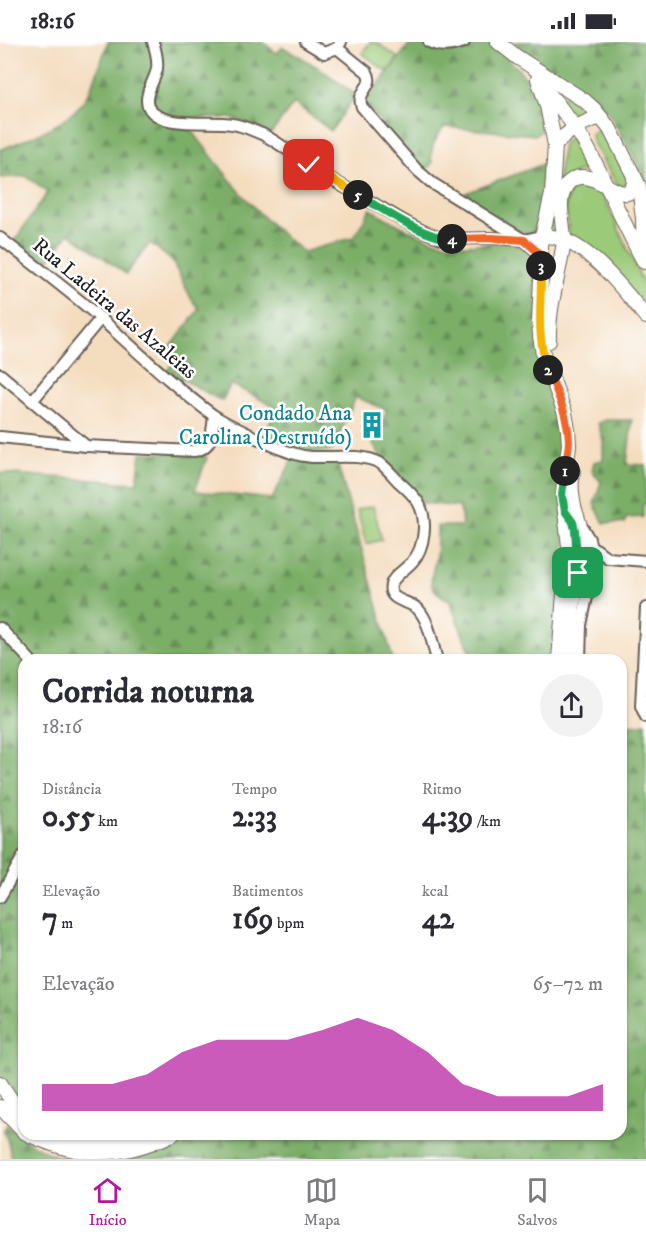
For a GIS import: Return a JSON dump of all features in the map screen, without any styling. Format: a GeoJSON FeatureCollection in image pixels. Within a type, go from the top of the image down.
{"type":"FeatureCollection","features":[{"type":"Feature","properties":{"kind":"main road"},"geometry":{"type":"LineString","coordinates":[[498,42],[585,101],[606,124],[639,186],[645,219],[645,264]]}},
{"type":"Feature","properties":{"kind":"main road"},"geometry":{"type":"LineString","coordinates":[[517,57],[576,128],[602,183],[616,203],[631,221],[639,226],[645,219]]}},
{"type":"Feature","properties":{"kind":"main road"},"geometry":{"type":"LineString","coordinates":[[538,80],[547,106],[555,145],[552,194],[541,236],[540,336],[543,354],[565,413],[569,445],[562,495],[570,555],[564,593],[559,654]]}},
{"type":"Feature","properties":{"kind":"main road"},"geometry":{"type":"LineString","coordinates":[[555,145],[563,136],[591,120],[606,124]]}},
{"type":"Feature","properties":{"kind":"main road"},"geometry":{"type":"LineString","coordinates":[[586,146],[587,135],[591,129],[594,126],[606,124]]}},
{"type":"Feature","properties":{"kind":"main road"},"geometry":{"type":"LineString","coordinates":[[570,654],[572,613],[585,579],[580,524],[573,502],[572,477],[577,444],[575,424],[550,348],[549,312],[564,239],[562,198],[571,180],[588,177],[624,194],[633,188],[634,176]]}},
{"type":"Feature","properties":{"kind":"main road"},"geometry":{"type":"LineString","coordinates":[[616,203],[645,264]]}},
{"type":"Feature","properties":{"kind":"main road"},"geometry":{"type":"LineString","coordinates":[[541,236],[555,236],[564,239],[586,254],[601,266],[646,317]]}},
{"type":"Feature","properties":{"kind":"main road"},"geometry":{"type":"LineString","coordinates":[[540,254],[547,260],[554,261],[570,254],[586,254]]}},
{"type":"Feature","properties":{"kind":"main road"},"geometry":{"type":"LineString","coordinates":[[565,511],[573,522],[575,530],[577,569],[585,579]]}},
{"type":"Feature","properties":{"kind":"main road"},"geometry":{"type":"LineString","coordinates":[[0,1083],[18,1107]]}},
{"type":"Feature","properties":{"kind":"main road"},"geometry":{"type":"LineString","coordinates":[[0,1107],[18,1125]]}},
{"type":"Feature","properties":{"kind":"main road"},"geometry":{"type":"LineString","coordinates":[[38,1140],[71,1154],[99,1157],[134,1151],[159,1140]]}},
{"type":"Feature","properties":{"kind":"main road"},"geometry":{"type":"LineString","coordinates":[[65,1140],[102,1145],[134,1140]]}},
{"type":"Feature","properties":{"kind":"street"},"geometry":{"type":"LineString","coordinates":[[153,42],[157,69],[148,95],[148,106],[160,117],[179,122],[231,123],[249,129],[267,137],[334,181],[436,237],[524,240],[541,236]]}},
{"type":"Feature","properties":{"kind":"street"},"geometry":{"type":"LineString","coordinates":[[306,42],[324,53],[339,45],[367,72],[370,77],[361,95],[362,107],[417,170],[432,183],[524,240],[540,254]]}},
{"type":"Feature","properties":{"kind":"street"},"geometry":{"type":"LineString","coordinates":[[429,42],[441,47],[464,42]]}},
{"type":"Feature","properties":{"kind":"street","name":"Rua Ladeira das Azaleias"},"geometry":{"type":"LineString","coordinates":[[0,238],[101,318],[214,416],[290,454],[368,459],[387,469],[418,503],[422,513],[423,532],[420,551],[392,581],[390,587],[392,594],[398,600],[413,604],[425,619],[434,654]]}},
{"type":"Feature","properties":{"kind":"street"},"geometry":{"type":"LineString","coordinates":[[32,401],[101,318]]}},
{"type":"Feature","properties":{"kind":"street"},"geometry":{"type":"LineString","coordinates":[[0,374],[86,446]]}},
{"type":"Feature","properties":{"kind":"street"},"geometry":{"type":"LineString","coordinates":[[0,437],[86,446],[194,451],[202,450],[207,445],[214,416]]}},
{"type":"Feature","properties":{"kind":"street"},"geometry":{"type":"LineString","coordinates":[[580,524],[592,548],[585,579],[580,654]]}},
{"type":"Feature","properties":{"kind":"street"},"geometry":{"type":"LineString","coordinates":[[592,548],[608,558],[646,561]]}},
{"type":"Feature","properties":{"kind":"street"},"geometry":{"type":"LineString","coordinates":[[646,608],[640,706],[646,717]]}},
{"type":"Feature","properties":{"kind":"street"},"geometry":{"type":"LineString","coordinates":[[0,628],[24,654]]}},
{"type":"Feature","properties":{"kind":"street"},"geometry":{"type":"LineString","coordinates":[[0,897],[18,866]]}},
{"type":"Feature","properties":{"kind":"green space"},"geometry":{"type":"Polygon","coordinates":[[[108,42],[148,42],[152,63],[143,96],[159,121],[191,129],[257,210],[304,252],[354,237],[370,209],[409,230],[440,242],[460,245],[503,242],[520,244],[536,254],[537,303],[563,427],[565,556],[556,654],[471,654],[449,600],[435,591],[431,582],[436,556],[437,526],[462,526],[460,507],[423,503],[381,458],[373,443],[387,410],[356,397],[332,451],[312,452],[292,448],[265,433],[277,408],[231,384],[222,401],[167,371],[175,360],[168,351],[199,309],[172,261],[150,243],[126,274],[69,233],[43,268],[12,244],[48,192],[26,176],[0,178],[0,150],[51,128],[74,112],[90,90],[108,42]]]}},
{"type":"Feature","properties":{"kind":"green space"},"geometry":{"type":"Polygon","coordinates":[[[158,42],[262,42],[277,53],[283,47],[319,68],[356,95],[331,131],[294,103],[270,135],[230,118],[176,118],[156,110],[151,101],[159,72],[158,42]]]}},
{"type":"Feature","properties":{"kind":"green space"},"geometry":{"type":"Polygon","coordinates":[[[370,42],[376,42],[398,58],[387,72],[362,53],[370,42]]]}},
{"type":"Feature","properties":{"kind":"green space"},"geometry":{"type":"Polygon","coordinates":[[[411,42],[465,45],[487,42],[503,54],[530,83],[539,101],[547,128],[535,135],[444,127],[432,148],[432,163],[424,173],[364,103],[411,42]]]}},
{"type":"Feature","properties":{"kind":"green space"},"geometry":{"type":"Polygon","coordinates":[[[514,42],[646,42],[646,188],[639,166],[608,112],[595,99],[553,74],[514,42]]]}},
{"type":"Feature","properties":{"kind":"green space"},"geometry":{"type":"Polygon","coordinates":[[[550,86],[590,112],[577,120],[550,86]]]}},
{"type":"Feature","properties":{"kind":"green space"},"geometry":{"type":"Polygon","coordinates":[[[596,130],[604,133],[628,178],[626,187],[617,185],[592,141],[591,134],[596,130]]]}},
{"type":"Feature","properties":{"kind":"green space"},"geometry":{"type":"Polygon","coordinates":[[[574,135],[595,172],[574,173],[558,233],[546,232],[556,191],[563,143],[574,135]]]}},
{"type":"Feature","properties":{"kind":"green space"},"geometry":{"type":"Polygon","coordinates":[[[551,163],[549,189],[538,228],[532,235],[518,231],[462,197],[466,193],[551,163]]]}},
{"type":"Feature","properties":{"kind":"green space"},"geometry":{"type":"Polygon","coordinates":[[[584,181],[599,189],[604,197],[646,289],[646,301],[641,303],[569,236],[566,205],[571,187],[584,181]]]}},
{"type":"Feature","properties":{"kind":"green space"},"geometry":{"type":"Polygon","coordinates":[[[606,420],[632,420],[627,464],[646,465],[646,503],[643,505],[643,517],[626,518],[625,523],[604,523],[594,504],[601,482],[592,471],[594,462],[603,460],[603,440],[598,423],[606,420]]]}},
{"type":"Feature","properties":{"kind":"green space"},"geometry":{"type":"Polygon","coordinates":[[[141,453],[201,454],[207,457],[195,491],[272,499],[292,460],[337,462],[391,654],[18,654],[18,1100],[0,1074],[0,473],[137,483],[141,453]]]}},
{"type":"Feature","properties":{"kind":"green space"},"geometry":{"type":"Polygon","coordinates":[[[373,506],[382,540],[366,544],[357,510],[373,506]]]}},
{"type":"Feature","properties":{"kind":"green space"},"geometry":{"type":"Polygon","coordinates":[[[646,723],[646,1159],[127,1159],[171,1140],[627,1140],[627,725],[646,723]]]}},
{"type":"Feature","properties":{"kind":"green space"},"geometry":{"type":"Polygon","coordinates":[[[7,1125],[18,1134],[18,1140],[27,1140],[66,1159],[12,1159],[3,1131],[7,1125]]]}},
{"type":"Feature","properties":{"kind":"place","name":"Condado Ana Carolina (Destruído)"},"geometry":{"type":"Point","coordinates":[372,425]}},
{"type":"Feature","properties":{"kind":"route"},"geometry":{"type":"LineString","coordinates":[[309,165],[407,223],[436,237],[524,240],[540,254],[540,336],[543,354],[565,413],[568,430],[569,445],[562,495],[565,511],[573,522],[575,530],[578,573]]}}]}
